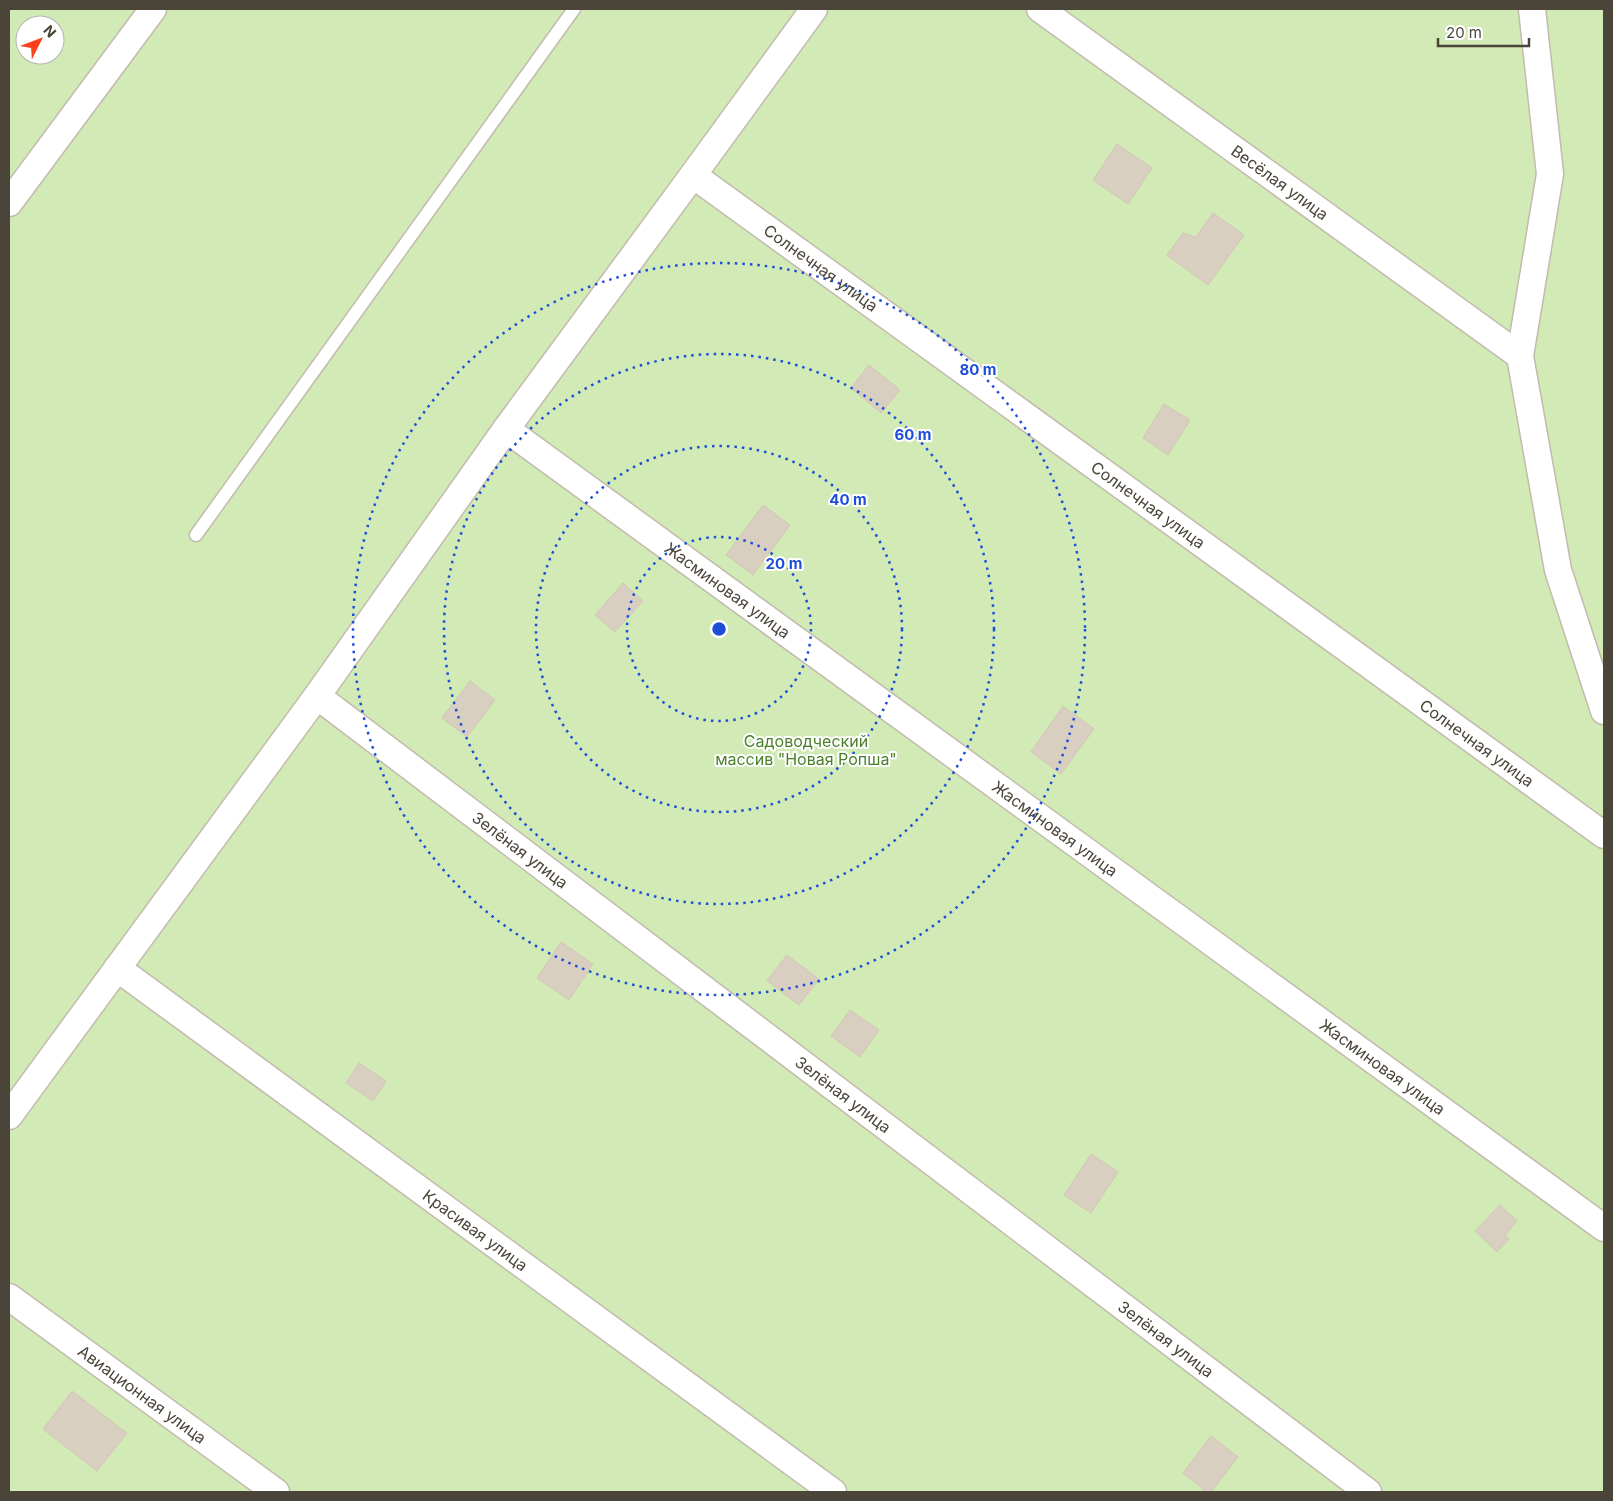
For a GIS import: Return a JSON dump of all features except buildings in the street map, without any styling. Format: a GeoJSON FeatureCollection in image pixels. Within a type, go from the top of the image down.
{"type":"FeatureCollection","features":[{"type":"Feature","properties":{"kind":"street"},"geometry":{"type":"LineString","coordinates":[[9,203],[153,9]]}},
{"type":"Feature","properties":{"kind":"street"},"geometry":{"type":"LineString","coordinates":[[9,1116],[317,696],[506,429],[814,9]]}},
{"type":"Feature","properties":{"kind":"street","name":"Весёлая улица"},"geometry":{"type":"LineString","coordinates":[[1040,9],[1520,356]]}},
{"type":"Feature","properties":{"kind":"street"},"geometry":{"type":"LineString","coordinates":[[1532,9],[1550,174],[1520,356],[1558,570],[1604,711]]}},
{"type":"Feature","properties":{"kind":"street","name":"Солнечная улица"},"geometry":{"type":"LineString","coordinates":[[694,175],[1604,835]]}},
{"type":"Feature","properties":{"kind":"street","name":"Жасминовая улица"},"geometry":{"type":"LineString","coordinates":[[506,429],[1604,1228]]}},
{"type":"Feature","properties":{"kind":"street","name":"Зелёная улица"},"geometry":{"type":"LineString","coordinates":[[317,696],[1368,1492]]}},
{"type":"Feature","properties":{"kind":"street","name":"Красивая улица"},"geometry":{"type":"LineString","coordinates":[[117,968],[832,1492]]}},
{"type":"Feature","properties":{"kind":"street","name":"Авиационная улица"},"geometry":{"type":"LineString","coordinates":[[9,1297],[276,1492]]}},
{"type":"Feature","properties":{"kind":"lane"},"geometry":{"type":"LineString","coordinates":[[196,535],[574,9]]}},
{"type":"Feature","properties":{"kind":"green space","name":"Садоводческий массив \"Новая Ропша\""},"geometry":{"type":"Polygon","coordinates":[[[9,9],[1604,9],[1604,1492],[9,1492],[9,9]]]}}]}
